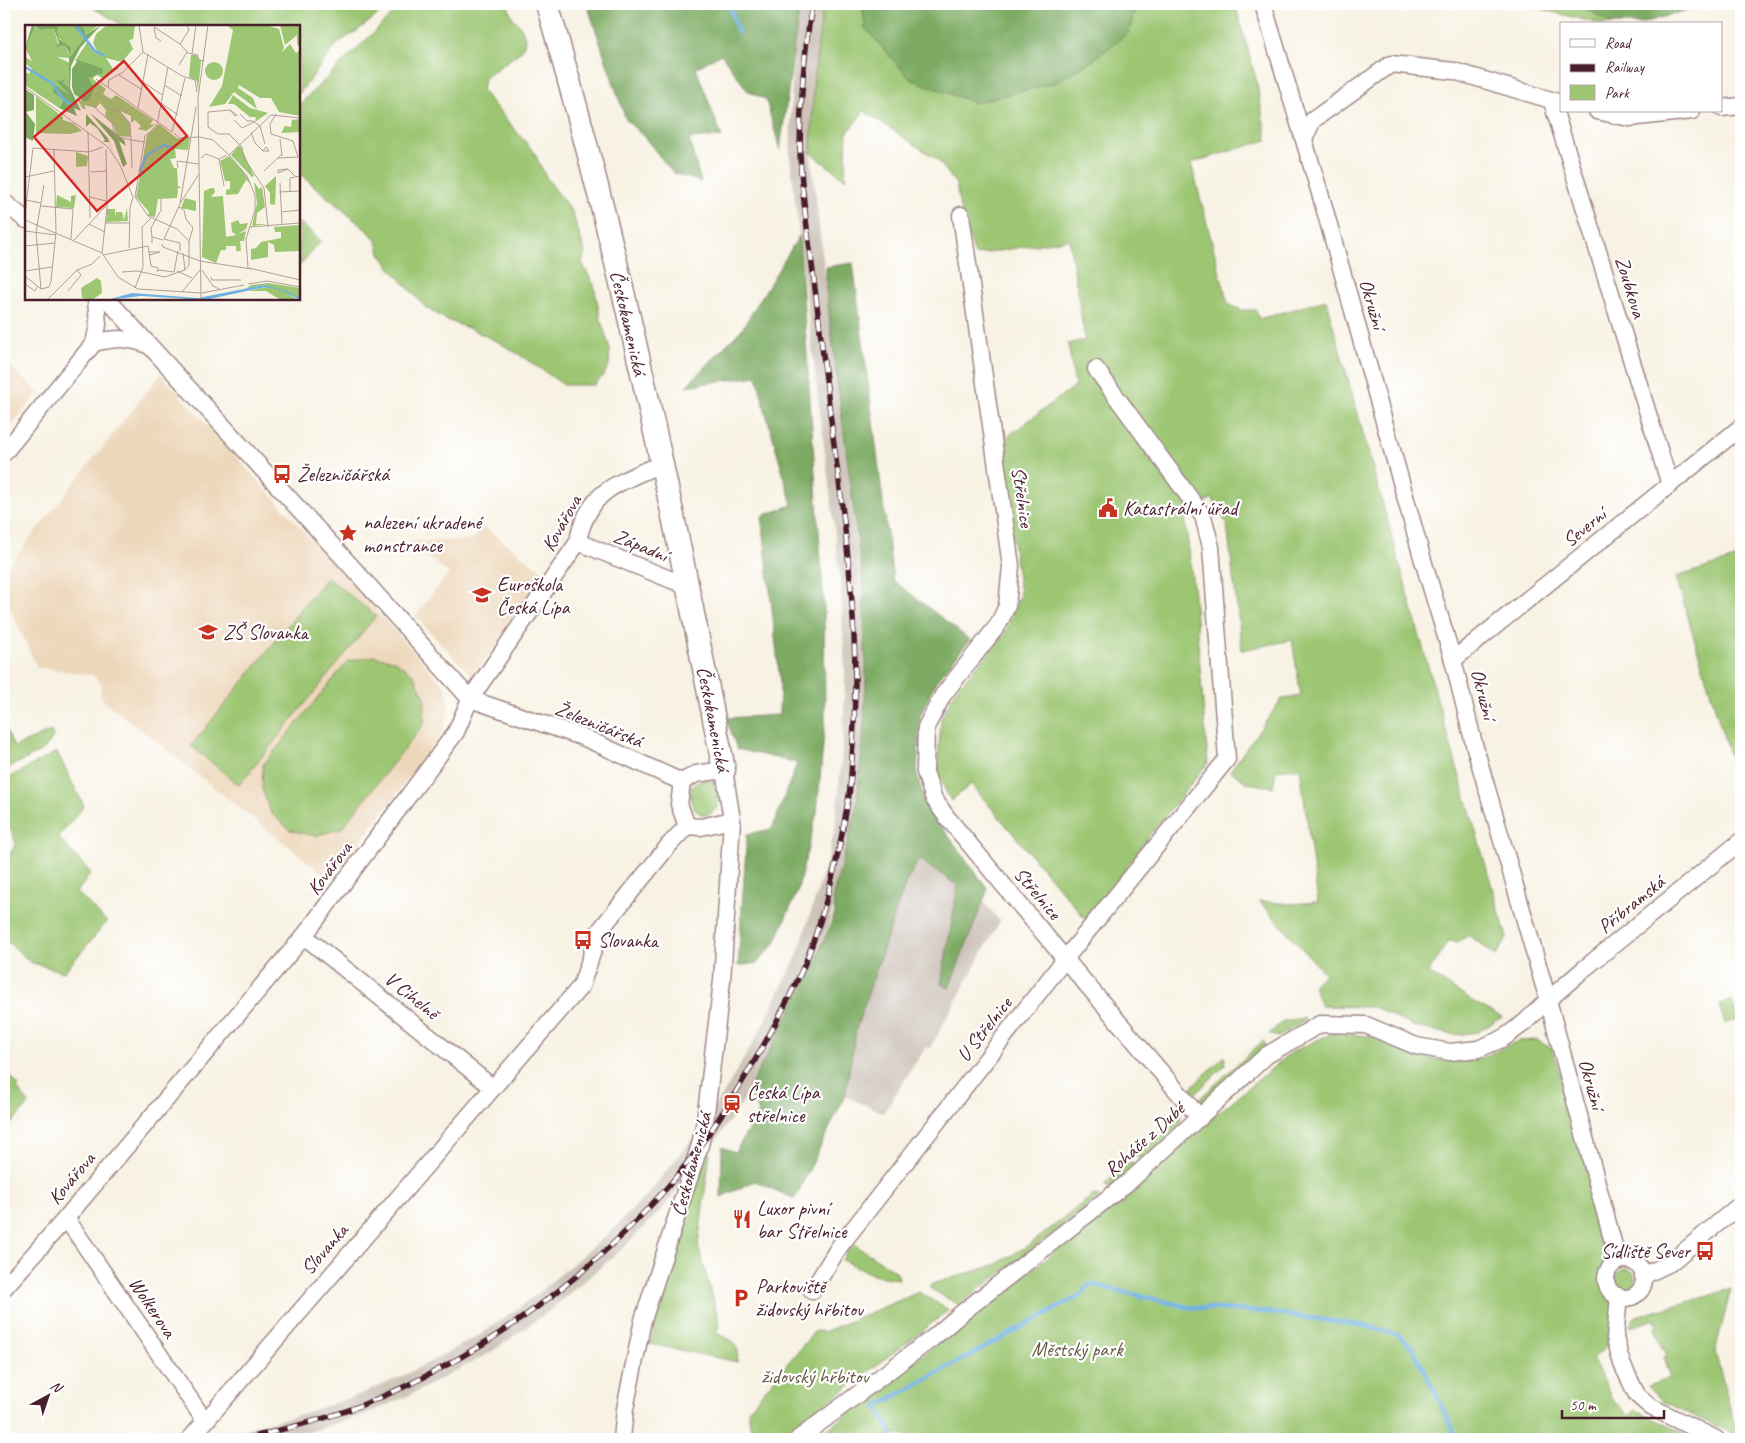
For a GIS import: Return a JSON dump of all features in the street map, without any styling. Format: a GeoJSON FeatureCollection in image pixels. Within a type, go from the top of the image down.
{"type":"FeatureCollection","features":[{"type":"Feature","properties":{"kind":"street","name":"Českokamenická"},"geometry":{"type":"LineString","coordinates":[[547,4],[578,109],[650,409],[688,587],[732,820],[722,981],[705,1121],[697,1154],[643,1320],[625,1409],[622,1439]]}},
{"type":"Feature","properties":{"kind":"street","name":"Okružní"},"geometry":{"type":"LineString","coordinates":[[1263,4],[1322,200],[1419,547],[1453,660],[1474,744],[1548,1000],[1618,1261]]}},
{"type":"Feature","properties":{"kind":"street"},"geometry":{"type":"LineString","coordinates":[[1304,139],[1313,120],[1391,64],[1454,70],[1557,102]]}},
{"type":"Feature","properties":{"kind":"street","name":"Zoubkova"},"geometry":{"type":"LineString","coordinates":[[1557,102],[1670,485]]}},
{"type":"Feature","properties":{"kind":"street"},"geometry":{"type":"LineString","coordinates":[[1722,108],[1741,106]]}},
{"type":"Feature","properties":{"kind":"street"},"geometry":{"type":"LineString","coordinates":[[1602,112],[1629,118],[1683,112]]}},
{"type":"Feature","properties":{"kind":"street"},"geometry":{"type":"LineString","coordinates":[[4,202],[25,219]]}},
{"type":"Feature","properties":{"kind":"street","name":"Střelnice"},"geometry":{"type":"LineString","coordinates":[[961,215],[1004,513],[1010,573],[1007,606],[998,625],[943,695],[926,727],[925,772],[934,800],[1065,959]]}},
{"type":"Feature","properties":{"kind":"street"},"geometry":{"type":"LineString","coordinates":[[4,453],[94,343],[98,325],[96,300]]}},
{"type":"Feature","properties":{"kind":"street","name":"Železničářská"},"geometry":{"type":"LineString","coordinates":[[108,300],[339,552],[470,699],[585,738],[682,782]]}},
{"type":"Feature","properties":{"kind":"street"},"geometry":{"type":"LineString","coordinates":[[94,343],[116,338],[135,340],[150,346]]}},
{"type":"Feature","properties":{"kind":"street"},"geometry":{"type":"LineString","coordinates":[[1096,369],[1202,516],[1211,547],[1227,760],[1065,959],[1200,1118]]}},
{"type":"Feature","properties":{"kind":"street","name":"Severní"},"geometry":{"type":"LineString","coordinates":[[1453,660],[1741,428]]}},
{"type":"Feature","properties":{"kind":"street","name":"Kovářova"},"geometry":{"type":"LineString","coordinates":[[4,1288],[66,1218],[304,936],[456,732],[470,699],[578,542],[582,522],[605,492],[635,475],[661,464]]}},
{"type":"Feature","properties":{"kind":"street","name":"Západní"},"geometry":{"type":"LineString","coordinates":[[578,542],[688,587]]}},
{"type":"Feature","properties":{"kind":"street"},"geometry":{"type":"LineString","coordinates":[[724,770],[696,774],[682,782],[679,804],[687,826],[701,827],[732,820]]}},
{"type":"Feature","properties":{"kind":"street","name":"Slovanka"},"geometry":{"type":"LineString","coordinates":[[190,1439],[581,986],[600,930],[669,845],[687,826]]}},
{"type":"Feature","properties":{"kind":"street","name":"Příbramská"},"geometry":{"type":"LineString","coordinates":[[1548,1000],[1741,841]]}},
{"type":"Feature","properties":{"kind":"street","name":"V Cihelně"},"geometry":{"type":"LineString","coordinates":[[304,936],[492,1087]]}},
{"type":"Feature","properties":{"kind":"street","name":"U Střelnice"},"geometry":{"type":"LineString","coordinates":[[812,1291],[838,1247],[1065,959]]}},
{"type":"Feature","properties":{"kind":"street","name":"Roháče z Dubé"},"geometry":{"type":"LineString","coordinates":[[798,1439],[934,1337],[1131,1180],[1267,1055],[1320,1024],[1366,1025],[1416,1046],[1450,1052],[1478,1050],[1502,1039],[1524,1023],[1548,1000]]}},
{"type":"Feature","properties":{"kind":"street"},"geometry":{"type":"LineString","coordinates":[[1643,1276],[1670,1263],[1741,1204]]}},
{"type":"Feature","properties":{"kind":"street","name":"Wolkerova"},"geometry":{"type":"LineString","coordinates":[[66,1218],[205,1421]]}},
{"type":"Feature","properties":{"kind":"street"},"geometry":{"type":"LineString","coordinates":[[1625,1260],[1637,1264],[1643,1276],[1640,1290],[1634,1295],[1627,1297],[1619,1296],[1609,1289],[1606,1279],[1609,1268],[1618,1261],[1625,1260]]}},
{"type":"Feature","properties":{"kind":"street"},"geometry":{"type":"LineString","coordinates":[[1619,1296],[1615,1338],[1622,1364],[1636,1395],[1651,1407],[1716,1439]]}},
{"type":"Feature","properties":{"kind":"shaded area"},"geometry":{"type":"Polygon","coordinates":[[[800,4],[823,4],[814,77],[811,156],[861,587],[865,673],[859,799],[848,864],[816,963],[775,1046],[738,1109],[708,1152],[663,1208],[623,1248],[549,1311],[490,1353],[410,1395],[363,1415],[286,1439],[189,1439],[238,1430],[298,1415],[356,1396],[401,1377],[480,1335],[536,1295],[609,1233],[648,1194],[692,1139],[721,1098],[757,1036],[797,956],[828,858],[835,829],[843,741],[845,673],[841,589],[790,157],[792,75],[800,4]]]}},
{"type":"Feature","properties":{"kind":"shaded area"},"geometry":{"type":"Polygon","coordinates":[[[4,363],[26,380],[38,393],[4,435],[4,363]]]}},
{"type":"Feature","properties":{"kind":"shaded area","name":"ZŠ Slovanka"},"geometry":{"type":"Polygon","coordinates":[[[161,374],[441,682],[446,690],[449,703],[443,733],[331,880],[102,699],[100,692],[102,685],[93,675],[37,667],[4,596],[4,571],[161,374]]]}},
{"type":"Feature","properties":{"kind":"shaded area","name":"Euroškola Česká Lípa"},"geometry":{"type":"Polygon","coordinates":[[[484,527],[546,574],[473,677],[415,616],[449,573],[407,542],[472,540],[484,527]]]}},
{"type":"Feature","properties":{"kind":"shaded area"},"geometry":{"type":"Polygon","coordinates":[[[891,817],[951,865],[1000,921],[930,1048],[926,1047],[883,1113],[845,1096],[811,1070],[891,817]]]}},
{"type":"Feature","properties":{"kind":"green space"},"geometry":{"type":"Polygon","coordinates":[[[87,4],[392,4],[338,43],[300,93],[300,25],[122,25],[87,4]]]}},
{"type":"Feature","properties":{"kind":"green space"},"geometry":{"type":"Polygon","coordinates":[[[403,4],[507,4],[513,18],[521,27],[525,38],[524,45],[520,52],[484,78],[482,91],[534,152],[546,177],[572,212],[585,252],[582,263],[594,285],[600,317],[610,349],[609,365],[603,376],[594,385],[564,385],[500,343],[449,321],[426,308],[392,270],[380,253],[377,241],[370,233],[300,174],[300,104],[403,4]]]}},
{"type":"Feature","properties":{"kind":"green space"},"geometry":{"type":"Polygon","coordinates":[[[587,4],[800,4],[780,150],[766,100],[747,90],[721,54],[696,68],[722,137],[689,139],[701,182],[673,173],[645,138],[626,120],[587,4]]]}},
{"type":"Feature","properties":{"kind":"green space"},"geometry":{"type":"Polygon","coordinates":[[[823,4],[863,4],[865,28],[1129,32],[1136,4],[1235,4],[1256,79],[1267,140],[1191,163],[1228,304],[1242,310],[1256,310],[1259,319],[1326,300],[1438,702],[1507,938],[1496,956],[1469,935],[1458,942],[1448,941],[1429,973],[1475,1003],[1502,1017],[1478,1032],[1456,1035],[1415,1027],[1374,1007],[1321,1006],[1313,985],[1325,974],[1259,901],[1290,904],[1318,902],[1300,768],[1276,770],[1273,787],[1248,783],[1230,771],[1282,699],[1301,696],[1292,640],[1242,650],[1227,525],[1212,498],[1185,517],[1194,595],[1208,763],[1149,836],[1088,922],[971,784],[951,801],[937,774],[941,718],[956,690],[1005,634],[1020,594],[1000,442],[1075,386],[1068,344],[1085,340],[1069,239],[975,255],[960,208],[956,184],[938,160],[864,111],[847,133],[845,179],[811,153],[814,77],[823,4]]]}},
{"type":"Feature","properties":{"kind":"green space"},"geometry":{"type":"Polygon","coordinates":[[[863,4],[1136,4],[1129,32],[1092,61],[1054,83],[975,103],[910,79],[865,28],[863,4]]]}},
{"type":"Feature","properties":{"kind":"green space"},"geometry":{"type":"Polygon","coordinates":[[[1521,4],[1578,4],[1610,22],[1593,22],[1521,4]]]}},
{"type":"Feature","properties":{"kind":"green space"},"geometry":{"type":"Polygon","coordinates":[[[1578,4],[1702,4],[1701,6],[1647,22],[1610,22],[1578,4]]]}},
{"type":"Feature","properties":{"kind":"green space"},"geometry":{"type":"Polygon","coordinates":[[[300,223],[321,241],[300,265],[300,223]]]}},
{"type":"Feature","properties":{"kind":"green space"},"geometry":{"type":"Polygon","coordinates":[[[799,236],[824,606],[825,722],[817,812],[797,892],[774,945],[757,963],[738,966],[747,834],[772,829],[797,763],[737,749],[726,718],[779,715],[780,683],[762,516],[792,505],[757,376],[686,386],[742,329],[799,236]]]}},
{"type":"Feature","properties":{"kind":"green space"},"geometry":{"type":"Polygon","coordinates":[[[853,263],[893,580],[970,640],[936,681],[920,716],[917,774],[925,804],[988,889],[949,988],[941,984],[958,886],[919,859],[906,882],[856,1029],[845,1096],[795,1199],[755,1181],[721,1197],[722,1147],[735,1152],[759,1112],[748,1091],[814,965],[835,913],[833,896],[856,811],[863,741],[866,676],[862,580],[826,289],[826,267],[853,263]]]}},
{"type":"Feature","properties":{"kind":"green space"},"geometry":{"type":"Polygon","coordinates":[[[1741,557],[1741,795],[1676,577],[1741,557]]]}},
{"type":"Feature","properties":{"kind":"green space"},"geometry":{"type":"Polygon","coordinates":[[[327,577],[376,616],[239,785],[191,746],[327,577]]]}},
{"type":"Feature","properties":{"kind":"green space"},"geometry":{"type":"Polygon","coordinates":[[[374,656],[393,660],[413,674],[425,697],[424,724],[342,828],[315,836],[290,830],[271,813],[262,789],[263,765],[348,661],[374,656]]]}},
{"type":"Feature","properties":{"kind":"green space"},"geometry":{"type":"Polygon","coordinates":[[[4,724],[14,747],[51,731],[53,737],[44,750],[4,770],[4,724]]]}},
{"type":"Feature","properties":{"kind":"green space"},"geometry":{"type":"Polygon","coordinates":[[[57,752],[84,806],[58,837],[91,873],[77,892],[107,922],[64,972],[30,962],[4,938],[4,865],[16,843],[4,813],[4,780],[57,752]]]}},
{"type":"Feature","properties":{"kind":"green space"},"geometry":{"type":"Polygon","coordinates":[[[705,778],[713,782],[720,802],[715,810],[704,815],[694,808],[690,794],[691,786],[705,778]]]}},
{"type":"Feature","properties":{"kind":"green space"},"geometry":{"type":"Polygon","coordinates":[[[1732,1000],[1737,1020],[1725,1024],[1719,1005],[1732,1000]]]}},
{"type":"Feature","properties":{"kind":"green space"},"geometry":{"type":"Polygon","coordinates":[[[1304,1018],[1304,1021],[1278,1037],[1269,1034],[1283,1021],[1304,1018]]]}},
{"type":"Feature","properties":{"kind":"green space","name":"Městský park"},"geometry":{"type":"Polygon","coordinates":[[[1332,1033],[1370,1036],[1404,1053],[1445,1061],[1477,1060],[1518,1041],[1537,1040],[1552,1049],[1618,1261],[1609,1270],[1606,1279],[1610,1288],[1619,1296],[1615,1338],[1593,1359],[1611,1397],[1629,1416],[1636,1410],[1695,1439],[911,1439],[906,1435],[892,1434],[886,1439],[815,1439],[1134,1190],[1212,1118],[1292,1052],[1332,1033]]]}},
{"type":"Feature","properties":{"kind":"green space"},"geometry":{"type":"Polygon","coordinates":[[[1263,1041],[1266,1048],[1207,1100],[1197,1101],[1263,1041]]]}},
{"type":"Feature","properties":{"kind":"green space"},"geometry":{"type":"Polygon","coordinates":[[[1225,1056],[1225,1065],[1194,1095],[1187,1091],[1225,1056]]]}},
{"type":"Feature","properties":{"kind":"green space"},"geometry":{"type":"Polygon","coordinates":[[[4,1069],[19,1086],[17,1088],[29,1104],[4,1132],[4,1069]]]}},
{"type":"Feature","properties":{"kind":"green space"},"geometry":{"type":"Polygon","coordinates":[[[1181,1114],[1180,1126],[1141,1162],[1136,1156],[1181,1114]]]}},
{"type":"Feature","properties":{"kind":"green space"},"geometry":{"type":"Polygon","coordinates":[[[703,1151],[710,1153],[698,1246],[720,1324],[716,1333],[731,1340],[738,1350],[737,1362],[650,1344],[703,1151]]]}},
{"type":"Feature","properties":{"kind":"green space"},"geometry":{"type":"Polygon","coordinates":[[[1131,1161],[1136,1167],[1110,1189],[1104,1185],[1131,1161]]]}},
{"type":"Feature","properties":{"kind":"green space"},"geometry":{"type":"Polygon","coordinates":[[[1093,1195],[1100,1197],[959,1305],[929,1286],[995,1265],[1032,1243],[1093,1195]]]}},
{"type":"Feature","properties":{"kind":"green space"},"geometry":{"type":"Polygon","coordinates":[[[852,1243],[897,1272],[899,1279],[876,1276],[842,1260],[852,1243]]]}},
{"type":"Feature","properties":{"kind":"green space"},"geometry":{"type":"Polygon","coordinates":[[[1626,1269],[1633,1272],[1636,1279],[1633,1286],[1626,1289],[1619,1286],[1616,1279],[1619,1272],[1626,1269]]]}},
{"type":"Feature","properties":{"kind":"green space"},"geometry":{"type":"Polygon","coordinates":[[[1731,1289],[1715,1352],[1737,1434],[1735,1435],[1662,1401],[1648,1386],[1671,1378],[1664,1357],[1667,1356],[1664,1348],[1662,1349],[1655,1328],[1658,1327],[1655,1319],[1630,1327],[1633,1318],[1731,1289]]]}},
{"type":"Feature","properties":{"kind":"green space","name":"židovský hřbitov"},"geometry":{"type":"Polygon","coordinates":[[[919,1292],[949,1310],[780,1439],[759,1439],[751,1431],[748,1410],[814,1332],[824,1332],[919,1292]]]}},
{"type":"Feature","properties":{"kind":"waterway"},"geometry":{"type":"LineString","coordinates":[[729,4],[738,32]]}},
{"type":"Feature","properties":{"kind":"waterway"},"geometry":{"type":"LineString","coordinates":[[893,1439],[877,1406],[1081,1295],[1090,1284],[1188,1307],[1266,1312],[1367,1326],[1398,1335],[1413,1348],[1458,1439]]}},
{"type":"Feature","properties":{"kind":"railway"},"geometry":{"type":"LineString","coordinates":[[245,1439],[333,1415],[403,1388],[481,1345],[555,1294],[622,1235],[682,1170],[732,1099],[788,1000],[806,961],[820,922],[831,882],[849,796],[855,682],[853,611],[843,511],[805,212],[800,151],[805,59],[812,4]]}},
{"type":"Feature","properties":{"kind":"place","name":"Železničářská"},"geometry":{"type":"Point","coordinates":[282,474]}},
{"type":"Feature","properties":{"kind":"place","name":"Katastrální úřad"},"geometry":{"type":"Point","coordinates":[1108,508]}},
{"type":"Feature","properties":{"kind":"place","name":"nalezení ukradené monstrance"},"geometry":{"type":"Point","coordinates":[348,533]}},
{"type":"Feature","properties":{"kind":"place","name":"Euroškola Česká Lípa"},"geometry":{"type":"Point","coordinates":[482,595]}},
{"type":"Feature","properties":{"kind":"place","name":"ZŠ Slovanka"},"geometry":{"type":"Point","coordinates":[208,632]}},
{"type":"Feature","properties":{"kind":"place","name":"Slovanka"},"geometry":{"type":"Point","coordinates":[583,940]}},
{"type":"Feature","properties":{"kind":"place","name":"Česká Lípa střelnice"},"geometry":{"type":"Point","coordinates":[732,1104]}},
{"type":"Feature","properties":{"kind":"place","name":"Luxor pivní bar Střelnice"},"geometry":{"type":"Point","coordinates":[742,1219]}},
{"type":"Feature","properties":{"kind":"place","name":"Sídliště Sever"},"geometry":{"type":"Point","coordinates":[1705,1251]}},
{"type":"Feature","properties":{"kind":"place","name":"Parkoviště židovský hřbitov"},"geometry":{"type":"Point","coordinates":[741,1298]}}]}
